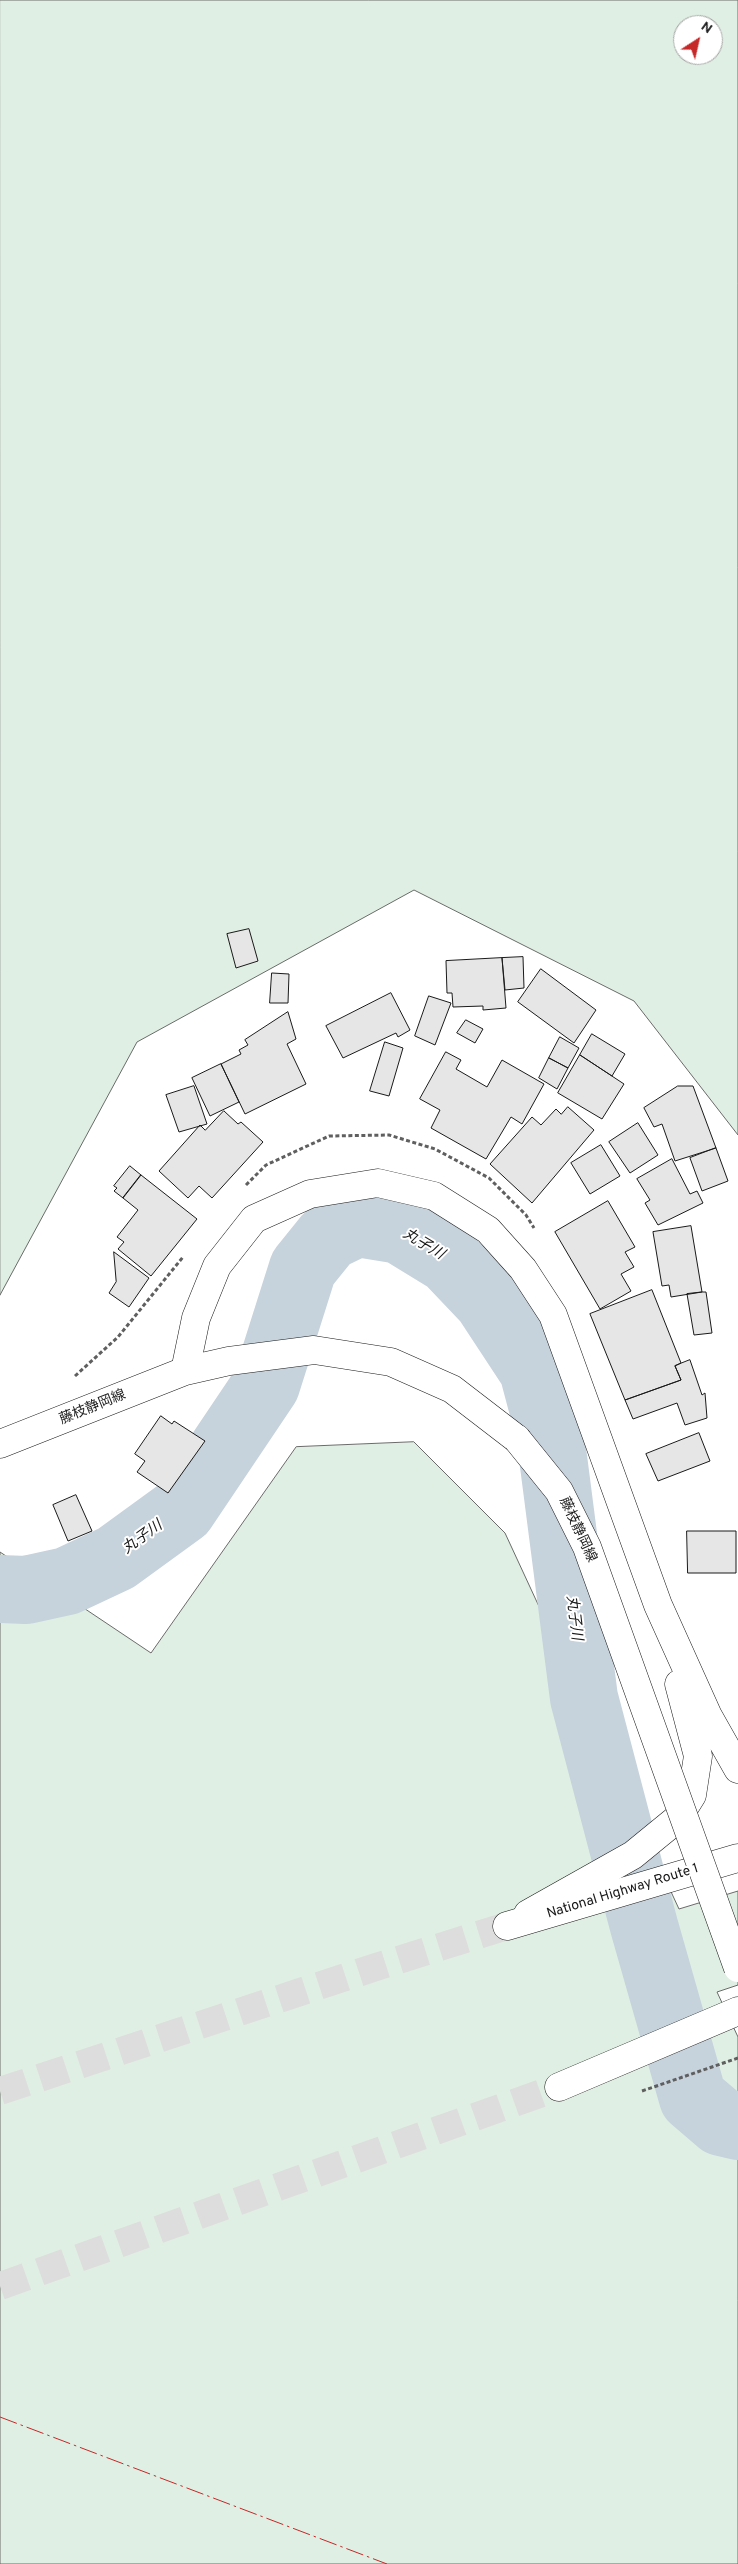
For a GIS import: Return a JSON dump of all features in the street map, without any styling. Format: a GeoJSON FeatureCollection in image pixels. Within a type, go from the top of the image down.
{"type":"FeatureCollection","features":[{"type":"Feature","properties":{"kind":"main road"},"geometry":{"type":"LineString","coordinates":[[185,1371],[196,1318],[217,1266],[254,1219],[310,1194],[378,1183],[434,1196],[488,1230],[523,1269],[553,1315],[658,1605],[708,1716],[738,1769]]}},
{"type":"Feature","properties":{"kind":"main road","name":"藤枝静岡線"},"geometry":{"type":"LineString","coordinates":[[0,1444],[185,1371],[229,1361],[314,1350],[391,1362],[452,1388],[517,1439],[559,1490],[587,1547],[738,1968]]}},
{"type":"Feature","properties":{"kind":"main road","name":"National Highway Route 1"},"geometry":{"type":"LineString","coordinates":[[658,1605],[698,1756],[692,1795],[677,1819],[634,1855],[507,1926],[738,1858]]}},
{"type":"Feature","properties":{"kind":"main road"},"geometry":{"type":"LineString","coordinates":[[559,2087],[738,2011]]}},
{"type":"Feature","properties":{"kind":"path"},"geometry":{"type":"LineString","coordinates":[[637,2092],[738,2058]]}},
{"type":"Feature","properties":{"kind":"green space"},"geometry":{"type":"Polygon","coordinates":[[[0,0],[738,0],[738,1135],[634,1001],[414,890],[137,1042],[0,1295],[0,0]]]}},
{"type":"Feature","properties":{"kind":"green space"},"geometry":{"type":"Polygon","coordinates":[[[414,1442],[505,1533],[679,1909],[738,1891],[738,1985],[717,1992],[738,2037],[738,2564],[0,2564],[0,1552],[151,1653],[296,1447],[414,1442]]]}},
{"type":"Feature","properties":{"kind":"building"},"geometry":{"type":"Polygon","coordinates":[[[249,929],[258,961],[236,968],[227,934],[249,929]]]}},
{"type":"Feature","properties":{"kind":"building"},"geometry":{"type":"Polygon","coordinates":[[[523,957],[524,988],[505,990],[502,958],[523,957]]]}},
{"type":"Feature","properties":{"kind":"building"},"geometry":{"type":"Polygon","coordinates":[[[502,958],[506,1008],[483,1010],[483,1006],[453,1007],[452,993],[447,993],[446,961],[502,958]]]}},
{"type":"Feature","properties":{"kind":"building"},"geometry":{"type":"Polygon","coordinates":[[[541,969],[596,1010],[574,1043],[518,1002],[541,969]]]}},
{"type":"Feature","properties":{"kind":"building"},"geometry":{"type":"Polygon","coordinates":[[[272,973],[289,974],[288,1003],[270,1003],[272,973]]]}},
{"type":"Feature","properties":{"kind":"building"},"geometry":{"type":"Polygon","coordinates":[[[391,993],[410,1030],[398,1037],[396,1033],[343,1058],[326,1026],[391,993]]]}},
{"type":"Feature","properties":{"kind":"building"},"geometry":{"type":"Polygon","coordinates":[[[429,996],[451,1003],[435,1045],[415,1036],[429,996]]]}},
{"type":"Feature","properties":{"kind":"building"},"geometry":{"type":"Polygon","coordinates":[[[288,1012],[296,1039],[287,1044],[306,1084],[245,1114],[221,1064],[241,1054],[239,1050],[248,1045],[245,1040],[288,1012]]]}},
{"type":"Feature","properties":{"kind":"building"},"geometry":{"type":"Polygon","coordinates":[[[466,1020],[483,1029],[475,1043],[457,1033],[466,1020]]]}},
{"type":"Feature","properties":{"kind":"building"},"geometry":{"type":"Polygon","coordinates":[[[592,1034],[625,1054],[612,1076],[580,1055],[592,1034]]]}},
{"type":"Feature","properties":{"kind":"building"},"geometry":{"type":"Polygon","coordinates":[[[560,1037],[579,1048],[568,1068],[549,1058],[560,1037]]]}},
{"type":"Feature","properties":{"kind":"building"},"geometry":{"type":"Polygon","coordinates":[[[385,1042],[403,1048],[389,1096],[370,1091],[385,1042]]]}},
{"type":"Feature","properties":{"kind":"building"},"geometry":{"type":"Polygon","coordinates":[[[446,1052],[461,1060],[456,1069],[487,1087],[502,1060],[544,1084],[522,1124],[511,1117],[486,1159],[431,1128],[440,1110],[420,1099],[446,1052]]]}},
{"type":"Feature","properties":{"kind":"building"},"geometry":{"type":"Polygon","coordinates":[[[580,1055],[624,1084],[602,1119],[558,1093],[580,1055]]]}},
{"type":"Feature","properties":{"kind":"building"},"geometry":{"type":"Polygon","coordinates":[[[549,1058],[568,1068],[557,1089],[539,1078],[549,1058]]]}},
{"type":"Feature","properties":{"kind":"building"},"geometry":{"type":"Polygon","coordinates":[[[221,1064],[239,1102],[210,1116],[192,1078],[221,1064]]]}},
{"type":"Feature","properties":{"kind":"building"},"geometry":{"type":"Polygon","coordinates":[[[194,1086],[207,1124],[179,1132],[166,1095],[194,1086]]]}},
{"type":"Feature","properties":{"kind":"building"},"geometry":{"type":"Polygon","coordinates":[[[678,1086],[693,1086],[716,1148],[675,1161],[662,1124],[654,1127],[644,1108],[678,1086]]]}},
{"type":"Feature","properties":{"kind":"building"},"geometry":{"type":"Polygon","coordinates":[[[568,1107],[594,1130],[532,1203],[490,1164],[532,1117],[541,1125],[556,1109],[561,1114],[568,1107]]]}},
{"type":"Feature","properties":{"kind":"building"},"geometry":{"type":"Polygon","coordinates":[[[224,1111],[238,1124],[241,1122],[263,1142],[212,1198],[199,1186],[188,1198],[159,1171],[200,1125],[205,1130],[224,1111]]]}},
{"type":"Feature","properties":{"kind":"building"},"geometry":{"type":"Polygon","coordinates":[[[638,1123],[658,1155],[630,1173],[609,1142],[638,1123]]]}},
{"type":"Feature","properties":{"kind":"building"},"geometry":{"type":"Polygon","coordinates":[[[601,1145],[620,1176],[590,1194],[571,1163],[601,1145]]]}},
{"type":"Feature","properties":{"kind":"building"},"geometry":{"type":"Polygon","coordinates":[[[716,1148],[728,1181],[702,1191],[690,1158],[716,1148]]]}},
{"type":"Feature","properties":{"kind":"building"},"geometry":{"type":"Polygon","coordinates":[[[672,1159],[690,1194],[697,1191],[703,1203],[658,1225],[645,1203],[650,1200],[637,1179],[672,1159]]]}},
{"type":"Feature","properties":{"kind":"building"},"geometry":{"type":"Polygon","coordinates":[[[130,1166],[141,1175],[123,1198],[114,1191],[117,1188],[114,1186],[130,1166]]]}},
{"type":"Feature","properties":{"kind":"building"},"geometry":{"type":"Polygon","coordinates":[[[141,1175],[197,1219],[151,1276],[118,1249],[124,1242],[117,1237],[138,1210],[123,1198],[141,1175]]]}},
{"type":"Feature","properties":{"kind":"building"},"geometry":{"type":"Polygon","coordinates":[[[608,1201],[635,1247],[625,1252],[634,1267],[621,1274],[631,1291],[600,1309],[555,1232],[608,1201]]]}},
{"type":"Feature","properties":{"kind":"building"},"geometry":{"type":"Polygon","coordinates":[[[691,1226],[702,1292],[671,1297],[669,1285],[662,1286],[653,1232],[691,1226]]]}},
{"type":"Feature","properties":{"kind":"building"},"geometry":{"type":"Polygon","coordinates":[[[114,1252],[149,1278],[129,1307],[109,1293],[116,1282],[114,1252]]]}},
{"type":"Feature","properties":{"kind":"building"},"geometry":{"type":"Polygon","coordinates":[[[652,1290],[681,1363],[675,1366],[681,1380],[625,1400],[590,1314],[652,1290]]]}},
{"type":"Feature","properties":{"kind":"building"},"geometry":{"type":"Polygon","coordinates":[[[706,1292],[712,1333],[694,1335],[687,1294],[706,1292]]]}},
{"type":"Feature","properties":{"kind":"building"},"geometry":{"type":"Polygon","coordinates":[[[690,1360],[702,1395],[705,1393],[707,1418],[685,1425],[677,1403],[633,1419],[625,1400],[681,1380],[675,1366],[690,1360]]]}},
{"type":"Feature","properties":{"kind":"building"},"geometry":{"type":"Polygon","coordinates":[[[161,1416],[172,1424],[174,1421],[205,1441],[168,1493],[137,1472],[145,1461],[135,1454],[161,1416]]]}},
{"type":"Feature","properties":{"kind":"building"},"geometry":{"type":"Polygon","coordinates":[[[699,1433],[710,1461],[658,1481],[646,1454],[699,1433]]]}},
{"type":"Feature","properties":{"kind":"building"},"geometry":{"type":"Polygon","coordinates":[[[76,1495],[92,1531],[68,1541],[53,1505],[76,1495]]]}},
{"type":"Feature","properties":{"kind":"building"},"geometry":{"type":"Polygon","coordinates":[[[687,1531],[736,1531],[736,1573],[688,1573],[687,1531]]]}},
{"type":"Feature","properties":{"kind":"waterway","name":"丸子川"},"geometry":{"type":"LineString","coordinates":[[0,1589],[26,1590],[67,1581],[116,1558],[182,1510],[266,1385],[303,1268],[328,1237],[357,1223],[400,1230],[449,1260],[487,1300],[533,1370],[550,1434],[584,1698],[644,1926],[693,2098],[721,2122],[738,2126]]}},
{"type":"Feature","properties":{"kind":"tunnel"},"geometry":{"type":"LineString","coordinates":[[0,2091],[376,1967],[507,1926]]}},
{"type":"Feature","properties":{"kind":"tunnel"},"geometry":{"type":"LineString","coordinates":[[0,2286],[559,2087]]}},
{"type":"Feature","properties":{"kind":"power"},"geometry":{"type":"LineString","coordinates":[[0,2417],[387,2564]]}}]}
